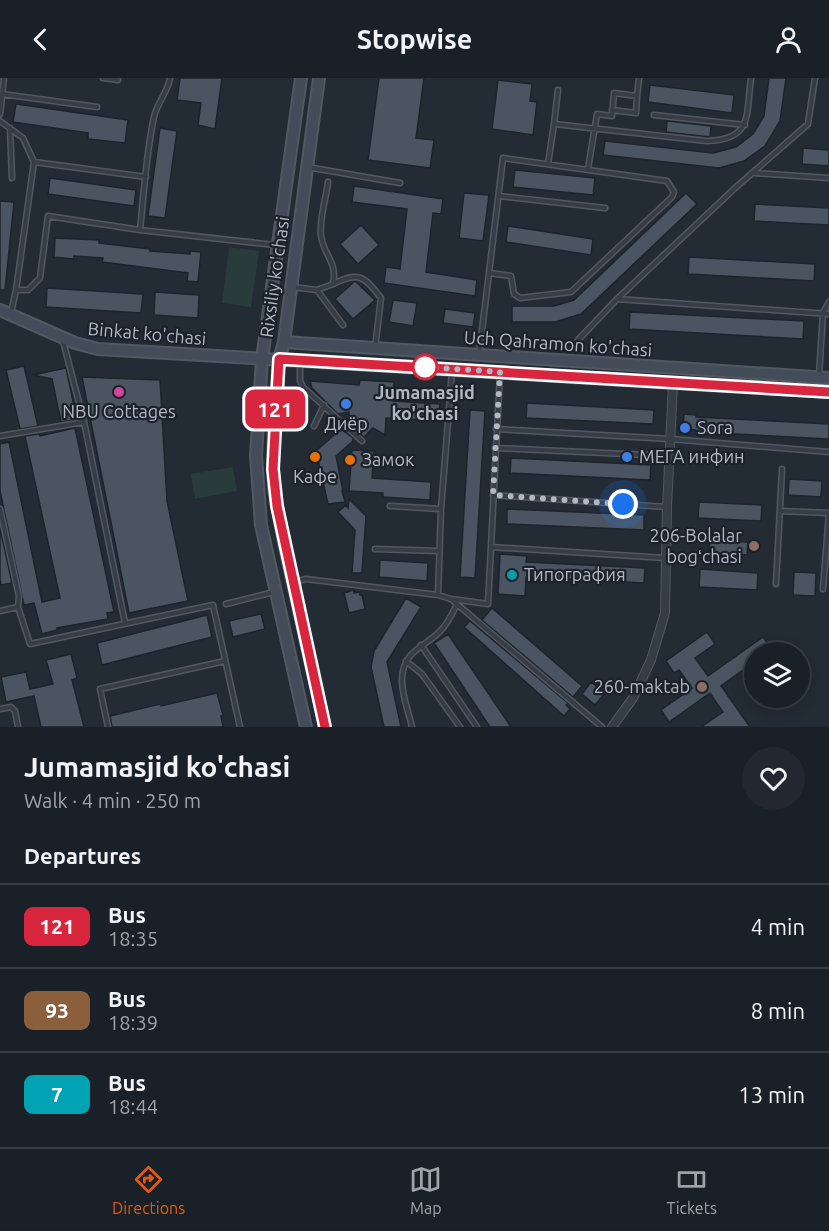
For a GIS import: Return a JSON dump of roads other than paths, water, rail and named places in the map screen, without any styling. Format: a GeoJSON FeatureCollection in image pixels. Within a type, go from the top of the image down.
{"type":"FeatureCollection","features":[{"type":"Feature","properties":{"kind":"main road","name":"Rixsiliy ko'chasi"},"geometry":{"type":"LineString","coordinates":[[301,78],[262,359],[256,455],[257,492],[264,541],[306,727]]}},
{"type":"Feature","properties":{"kind":"main road","name":"Rixsiliy ko'chasi"},"geometry":{"type":"LineString","coordinates":[[319,78],[284,342],[279,359],[273,469],[292,582],[325,727]]}},
{"type":"Feature","properties":{"kind":"main road"},"geometry":{"type":"LineString","coordinates":[[281,219],[290,226],[300,222]]}},
{"type":"Feature","properties":{"kind":"main road","name":"Binkat ko'chasi"},"geometry":{"type":"LineString","coordinates":[[5,312],[79,345],[98,349],[262,359]]}},
{"type":"Feature","properties":{"kind":"main road"},"geometry":{"type":"LineString","coordinates":[[262,359],[284,342]]}},
{"type":"Feature","properties":{"kind":"main road","name":"Uch Qahramon ko'chasi"},"geometry":{"type":"LineString","coordinates":[[284,342],[824,378]]}},
{"type":"Feature","properties":{"kind":"main road","name":"Uch Qahramon ko'chasi"},"geometry":{"type":"LineString","coordinates":[[262,359],[829,392]]}},
{"type":"Feature","properties":{"kind":"main road"},"geometry":{"type":"LineString","coordinates":[[552,375],[554,360]]}},
{"type":"Feature","properties":{"kind":"main road"},"geometry":{"type":"LineString","coordinates":[[264,541],[267,535],[273,532],[283,537]]}},
{"type":"Feature","properties":{"kind":"street"},"geometry":{"type":"LineString","coordinates":[[612,727],[633,698],[651,660],[665,613],[673,383]]}},
{"type":"Feature","properties":{"kind":"lane"},"geometry":{"type":"LineString","coordinates":[[0,114],[4,78]]}},
{"type":"Feature","properties":{"kind":"lane"},"geometry":{"type":"LineString","coordinates":[[103,78],[118,80]]}},
{"type":"Feature","properties":{"kind":"lane"},"geometry":{"type":"LineString","coordinates":[[140,230],[151,132],[157,106],[170,78]]}},
{"type":"Feature","properties":{"kind":"lane"},"geometry":{"type":"LineString","coordinates":[[612,110],[636,113],[639,78]]}},
{"type":"Feature","properties":{"kind":"lane"},"geometry":{"type":"LineString","coordinates":[[554,124],[718,141],[740,133],[745,125],[751,78]]}},
{"type":"Feature","properties":{"kind":"lane"},"geometry":{"type":"LineString","coordinates":[[578,340],[617,299],[808,123],[815,78]]}},
{"type":"Feature","properties":{"kind":"lane"},"geometry":{"type":"LineString","coordinates":[[548,164],[558,90]]}},
{"type":"Feature","properties":{"kind":"lane"},"geometry":{"type":"LineString","coordinates":[[588,170],[597,114],[612,116],[614,93],[637,96]]}},
{"type":"Feature","properties":{"kind":"lane"},"geometry":{"type":"LineString","coordinates":[[2,94],[97,106]]}},
{"type":"Feature","properties":{"kind":"lane"},"geometry":{"type":"LineString","coordinates":[[654,115],[745,125]]}},
{"type":"Feature","properties":{"kind":"lane"},"geometry":{"type":"LineString","coordinates":[[0,121],[23,138],[34,162],[16,290],[5,312]]}},
{"type":"Feature","properties":{"kind":"lane"},"geometry":{"type":"LineString","coordinates":[[10,127],[12,178]]}},
{"type":"Feature","properties":{"kind":"lane"},"geometry":{"type":"LineString","coordinates":[[478,355],[503,158],[667,181],[674,192],[571,292],[520,298],[514,294],[511,276],[489,273]]}},
{"type":"Feature","properties":{"kind":"lane"},"geometry":{"type":"LineString","coordinates":[[34,162],[146,177]]}},
{"type":"Feature","properties":{"kind":"lane"},"geometry":{"type":"LineString","coordinates":[[307,167],[400,183]]}},
{"type":"Feature","properties":{"kind":"lane"},"geometry":{"type":"LineString","coordinates":[[753,173],[829,178]]}},
{"type":"Feature","properties":{"kind":"lane"},"geometry":{"type":"LineString","coordinates":[[328,182],[320,233],[333,265],[335,274],[333,284]]}},
{"type":"Feature","properties":{"kind":"lane"},"geometry":{"type":"LineString","coordinates":[[499,196],[605,208]]}},
{"type":"Feature","properties":{"kind":"lane"},"geometry":{"type":"LineString","coordinates":[[16,290],[28,290],[40,278],[48,216],[140,230],[278,245]]}},
{"type":"Feature","properties":{"kind":"lane"},"geometry":{"type":"LineString","coordinates":[[291,286],[317,290],[352,276],[360,277],[371,285],[381,298],[375,348]]}},
{"type":"Feature","properties":{"kind":"lane"},"geometry":{"type":"LineString","coordinates":[[317,290],[343,325]]}},
{"type":"Feature","properties":{"kind":"lane"},"geometry":{"type":"LineString","coordinates":[[617,299],[829,314]]}},
{"type":"Feature","properties":{"kind":"lane"},"geometry":{"type":"LineString","coordinates":[[824,378],[823,313],[829,302]]}},
{"type":"Feature","properties":{"kind":"lane"},"geometry":{"type":"LineString","coordinates":[[62,338],[84,422],[125,623]]}},
{"type":"Feature","properties":{"kind":"lane"},"geometry":{"type":"LineString","coordinates":[[300,360],[300,381],[303,387],[362,441]]}},
{"type":"Feature","properties":{"kind":"lane"},"geometry":{"type":"LineString","coordinates":[[438,595],[441,509],[452,369]]}},
{"type":"Feature","properties":{"kind":"lane"},"geometry":{"type":"LineString","coordinates":[[292,582],[306,579],[438,595],[488,604],[500,372]]}},
{"type":"Feature","properties":{"kind":"lane"},"geometry":{"type":"LineString","coordinates":[[314,426],[324,405]]}},
{"type":"Feature","properties":{"kind":"lane"},"geometry":{"type":"LineString","coordinates":[[0,436],[84,422]]}},
{"type":"Feature","properties":{"kind":"lane"},"geometry":{"type":"LineString","coordinates":[[496,429],[670,439],[829,452]]}},
{"type":"Feature","properties":{"kind":"lane"},"geometry":{"type":"LineString","coordinates":[[495,448],[669,456]]}},
{"type":"Feature","properties":{"kind":"lane"},"geometry":{"type":"LineString","coordinates":[[776,584],[782,469]]}},
{"type":"Feature","properties":{"kind":"lane"},"geometry":{"type":"LineString","coordinates":[[493,495],[667,507]]}},
{"type":"Feature","properties":{"kind":"lane"},"geometry":{"type":"LineString","coordinates":[[390,506],[441,509]]}},
{"type":"Feature","properties":{"kind":"lane"},"geometry":{"type":"LineString","coordinates":[[0,509],[19,596],[18,607],[30,644],[213,605],[240,727]]}},
{"type":"Feature","properties":{"kind":"lane"},"geometry":{"type":"LineString","coordinates":[[780,511],[829,513],[823,589]]}},
{"type":"Feature","properties":{"kind":"lane"},"geometry":{"type":"LineString","coordinates":[[491,547],[666,558]]}},
{"type":"Feature","properties":{"kind":"lane"},"geometry":{"type":"LineString","coordinates":[[375,549],[439,551]]}},
{"type":"Feature","properties":{"kind":"lane"},"geometry":{"type":"LineString","coordinates":[[226,604],[276,592]]}},
{"type":"Feature","properties":{"kind":"lane"},"geometry":{"type":"LineString","coordinates":[[452,598],[602,727]]}},
{"type":"Feature","properties":{"kind":"lane"},"geometry":{"type":"LineString","coordinates":[[412,727],[402,684],[402,672],[406,661],[421,645],[443,629],[457,604]]}},
{"type":"Feature","properties":{"kind":"lane"},"geometry":{"type":"LineString","coordinates":[[0,611],[18,607]]}},
{"type":"Feature","properties":{"kind":"lane"},"geometry":{"type":"LineString","coordinates":[[421,645],[477,727]]}},
{"type":"Feature","properties":{"kind":"lane"},"geometry":{"type":"LineString","coordinates":[[108,727],[100,689],[225,661]]}},
{"type":"Feature","properties":{"kind":"lane"},"geometry":{"type":"LineString","coordinates":[[406,661],[422,674],[460,727]]}},
{"type":"Feature","properties":{"kind":"lane"},"geometry":{"type":"LineString","coordinates":[[0,710],[11,707],[15,711],[18,727]]}},
{"type":"Feature","properties":{"kind":"place","name":"Jumamasjid ko'chasi"},"geometry":{"type":"Point","coordinates":[425,367]}},
{"type":"Feature","properties":{"kind":"place","name":"NBU Cottages"},"geometry":{"type":"Point","coordinates":[119,392]}},
{"type":"Feature","properties":{"kind":"place","name":"Диёр"},"geometry":{"type":"Point","coordinates":[346,404]}},
{"type":"Feature","properties":{"kind":"place","name":"Sora"},"geometry":{"type":"Point","coordinates":[685,428]}},
{"type":"Feature","properties":{"kind":"place","name":"Кафе"},"geometry":{"type":"Point","coordinates":[315,457]}},
{"type":"Feature","properties":{"kind":"place","name":"МЕГА инфин"},"geometry":{"type":"Point","coordinates":[627,457]}},
{"type":"Feature","properties":{"kind":"place","name":"Замок"},"geometry":{"type":"Point","coordinates":[350,460]}},
{"type":"Feature","properties":{"kind":"place","name":"206-Bolalar bogʻchasi"},"geometry":{"type":"Point","coordinates":[754,546]}},
{"type":"Feature","properties":{"kind":"place","name":"Типография"},"geometry":{"type":"Point","coordinates":[512,575]}},
{"type":"Feature","properties":{"kind":"place","name":"260-maktab"},"geometry":{"type":"Point","coordinates":[702,687]}}]}
